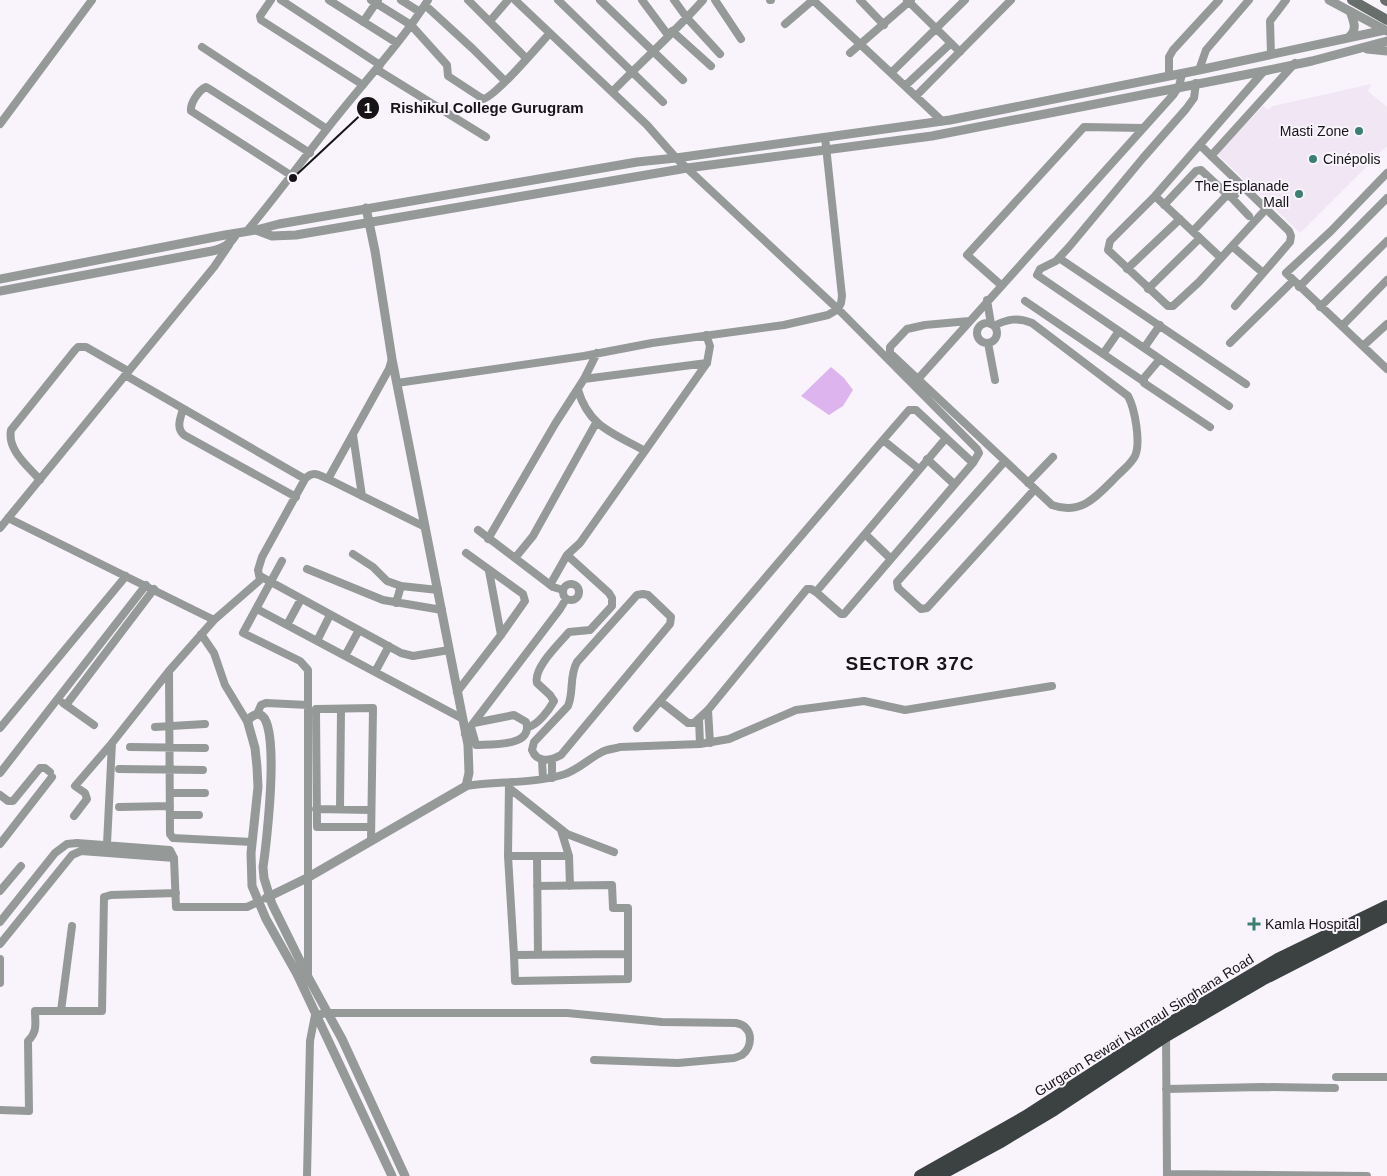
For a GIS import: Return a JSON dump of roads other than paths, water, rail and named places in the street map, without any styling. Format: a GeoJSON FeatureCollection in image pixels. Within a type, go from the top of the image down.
{"type":"FeatureCollection","features":[{"type":"Feature","properties":{"kind":"highway","name":"Gurgaon Rewari Narnaul Singhana Road"},"geometry":{"type":"LineString","coordinates":[[920,1176],[1026,1116],[1166,1031],[1278,959],[1387,906]]}},
{"type":"Feature","properties":{"kind":"highway"},"geometry":{"type":"LineString","coordinates":[[938,1176],[1054,1110],[1166,1031],[1387,916]]}},
{"type":"Feature","properties":{"kind":"main road"},"geometry":{"type":"LineString","coordinates":[[1352,0],[1386,27]]}},
{"type":"Feature","properties":{"kind":"street"},"geometry":{"type":"LineString","coordinates":[[0,124],[92,0]]}},
{"type":"Feature","properties":{"kind":"street"},"geometry":{"type":"LineString","coordinates":[[271,0],[260,16],[261,20],[363,85]]}},
{"type":"Feature","properties":{"kind":"street"},"geometry":{"type":"LineString","coordinates":[[281,0],[486,138]]}},
{"type":"Feature","properties":{"kind":"street"},"geometry":{"type":"LineString","coordinates":[[329,0],[397,43]]}},
{"type":"Feature","properties":{"kind":"street"},"geometry":{"type":"LineString","coordinates":[[401,0],[425,6],[505,81]]}},
{"type":"Feature","properties":{"kind":"street"},"geometry":{"type":"LineString","coordinates":[[468,0],[526,58]]}},
{"type":"Feature","properties":{"kind":"street"},"geometry":{"type":"LineString","coordinates":[[490,21],[508,0]]}},
{"type":"Feature","properties":{"kind":"street"},"geometry":{"type":"LineString","coordinates":[[515,0],[647,125],[676,158],[838,309],[977,449],[979,455],[843,614],[816,592],[807,589],[708,710],[694,723],[688,723],[660,701]]}},
{"type":"Feature","properties":{"kind":"street"},"geometry":{"type":"LineString","coordinates":[[558,0],[663,102]]}},
{"type":"Feature","properties":{"kind":"street"},"geometry":{"type":"LineString","coordinates":[[600,0],[683,80]]}},
{"type":"Feature","properties":{"kind":"street"},"geometry":{"type":"LineString","coordinates":[[642,0],[670,33],[711,66]]}},
{"type":"Feature","properties":{"kind":"street"},"geometry":{"type":"LineString","coordinates":[[674,0],[687,18],[720,54]]}},
{"type":"Feature","properties":{"kind":"street"},"geometry":{"type":"LineString","coordinates":[[612,92],[703,0]]}},
{"type":"Feature","properties":{"kind":"street"},"geometry":{"type":"LineString","coordinates":[[715,0],[741,38]]}},
{"type":"Feature","properties":{"kind":"street"},"geometry":{"type":"LineString","coordinates":[[785,24],[813,0],[942,121]]}},
{"type":"Feature","properties":{"kind":"street"},"geometry":{"type":"LineString","coordinates":[[860,0],[884,25]]}},
{"type":"Feature","properties":{"kind":"street"},"geometry":{"type":"LineString","coordinates":[[891,73],[965,0]]}},
{"type":"Feature","properties":{"kind":"street"},"geometry":{"type":"LineString","coordinates":[[916,96],[1011,0]]}},
{"type":"Feature","properties":{"kind":"street"},"geometry":{"type":"LineString","coordinates":[[1169,76],[1169,57],[1173,50],[1219,0]]}},
{"type":"Feature","properties":{"kind":"street"},"geometry":{"type":"LineString","coordinates":[[1199,70],[1206,50],[1249,0]]}},
{"type":"Feature","properties":{"kind":"street"},"geometry":{"type":"LineString","coordinates":[[1271,55],[1270,21],[1286,0]]}},
{"type":"Feature","properties":{"kind":"street"},"geometry":{"type":"LineString","coordinates":[[1329,0],[1386,27]]}},
{"type":"Feature","properties":{"kind":"street"},"geometry":{"type":"LineString","coordinates":[[363,22],[375,1],[411,25],[448,65],[448,76],[481,98],[488,98],[549,34]]}},
{"type":"Feature","properties":{"kind":"street"},"geometry":{"type":"LineString","coordinates":[[850,53],[909,1],[960,52]]}},
{"type":"Feature","properties":{"kind":"street"},"geometry":{"type":"LineString","coordinates":[[252,231],[326,129],[378,67],[425,6]]}},
{"type":"Feature","properties":{"kind":"street"},"geometry":{"type":"LineString","coordinates":[[1348,39],[1355,30],[1350,11]]}},
{"type":"Feature","properties":{"kind":"street"},"geometry":{"type":"LineString","coordinates":[[0,279],[252,231],[279,224],[592,169],[942,121],[993,112],[1348,39],[1386,27]]}},
{"type":"Feature","properties":{"kind":"street"},"geometry":{"type":"LineString","coordinates":[[252,231],[272,236],[287,236],[688,168],[932,136],[1264,71],[1387,41]]}},
{"type":"Feature","properties":{"kind":"street"},"geometry":{"type":"LineString","coordinates":[[906,86],[951,43]]}},
{"type":"Feature","properties":{"kind":"street"},"geometry":{"type":"LineString","coordinates":[[202,47],[326,129]]}},
{"type":"Feature","properties":{"kind":"street"},"geometry":{"type":"LineString","coordinates":[[1358,49],[1387,51]]}},
{"type":"Feature","properties":{"kind":"street"},"geometry":{"type":"LineString","coordinates":[[1211,156],[1295,63]]}},
{"type":"Feature","properties":{"kind":"street"},"geometry":{"type":"LineString","coordinates":[[1264,71],[1155,196],[1108,244],[1108,250],[1148,289],[1168,306],[1173,306],[1185,297],[1267,208]]}},
{"type":"Feature","properties":{"kind":"street"},"geometry":{"type":"LineString","coordinates":[[918,380],[987,300],[1180,86],[1182,74]]}},
{"type":"Feature","properties":{"kind":"street"},"geometry":{"type":"LineString","coordinates":[[1196,83],[1194,98],[1186,109],[1059,258],[1040,270],[1037,275],[1228,406]]}},
{"type":"Feature","properties":{"kind":"street"},"geometry":{"type":"LineString","coordinates":[[292,176],[191,111],[191,105],[202,88],[204,86],[208,88],[310,153]]}},
{"type":"Feature","properties":{"kind":"street"},"geometry":{"type":"LineString","coordinates":[[1001,285],[967,255],[1084,127],[1143,128]]}},
{"type":"Feature","properties":{"kind":"street"},"geometry":{"type":"LineString","coordinates":[[397,383],[784,325],[828,315],[838,309],[842,296],[825,137]]}},
{"type":"Feature","properties":{"kind":"street"},"geometry":{"type":"LineString","coordinates":[[1200,145],[1290,230],[1290,242],[1262,272],[1235,306]]}},
{"type":"Feature","properties":{"kind":"street"},"geometry":{"type":"LineString","coordinates":[[1164,205],[1196,171],[1201,170],[1249,216]]}},
{"type":"Feature","properties":{"kind":"street"},"geometry":{"type":"LineString","coordinates":[[1387,173],[1331,231],[1286,273],[1387,370]]}},
{"type":"Feature","properties":{"kind":"street"},"geometry":{"type":"LineString","coordinates":[[1193,231],[1229,196],[1244,186]]}},
{"type":"Feature","properties":{"kind":"street"},"geometry":{"type":"LineString","coordinates":[[1155,196],[1221,258]]}},
{"type":"Feature","properties":{"kind":"street"},"geometry":{"type":"LineString","coordinates":[[1299,287],[1387,198]]}},
{"type":"Feature","properties":{"kind":"street"},"geometry":{"type":"LineString","coordinates":[[366,208],[392,359],[463,719]]}},
{"type":"Feature","properties":{"kind":"street"},"geometry":{"type":"LineString","coordinates":[[1127,269],[1180,219]]}},
{"type":"Feature","properties":{"kind":"street"},"geometry":{"type":"LineString","coordinates":[[0,528],[214,267],[236,234]]}},
{"type":"Feature","properties":{"kind":"street"},"geometry":{"type":"LineString","coordinates":[[1148,289],[1200,238]]}},
{"type":"Feature","properties":{"kind":"street"},"geometry":{"type":"LineString","coordinates":[[1320,306],[1387,241]]}},
{"type":"Feature","properties":{"kind":"street"},"geometry":{"type":"LineString","coordinates":[[0,291],[212,252],[230,245]]}},
{"type":"Feature","properties":{"kind":"street"},"geometry":{"type":"LineString","coordinates":[[1232,246],[1262,272]]}},
{"type":"Feature","properties":{"kind":"street"},"geometry":{"type":"LineString","coordinates":[[1059,258],[1246,384]]}},
{"type":"Feature","properties":{"kind":"street"},"geometry":{"type":"LineString","coordinates":[[1342,326],[1387,280]]}},
{"type":"Feature","properties":{"kind":"street"},"geometry":{"type":"LineString","coordinates":[[1230,343],[1293,281]]}},
{"type":"Feature","properties":{"kind":"street"},"geometry":{"type":"LineString","coordinates":[[977,332],[982,325],[992,325],[1006,320],[1020,319],[1032,323],[1124,391],[1131,402],[1137,436],[1135,456],[1091,501],[1073,508],[1052,506],[890,353],[890,347],[898,337],[907,329],[914,327],[967,323],[977,332],[980,340],[988,343],[994,340],[996,334],[992,325],[987,300]]}},
{"type":"Feature","properties":{"kind":"street"},"geometry":{"type":"LineString","coordinates":[[1025,302],[1210,428]]}},
{"type":"Feature","properties":{"kind":"street"},"geometry":{"type":"LineString","coordinates":[[1363,346],[1387,324]]}},
{"type":"Feature","properties":{"kind":"street"},"geometry":{"type":"LineString","coordinates":[[1144,348],[1160,325]]}},
{"type":"Feature","properties":{"kind":"street"},"geometry":{"type":"LineString","coordinates":[[1103,354],[1119,331]]}},
{"type":"Feature","properties":{"kind":"street"},"geometry":{"type":"LineString","coordinates":[[550,584],[567,555],[580,543],[707,363],[710,346],[706,336]]}},
{"type":"Feature","properties":{"kind":"street"},"geometry":{"type":"LineString","coordinates":[[988,343],[995,380]]}},
{"type":"Feature","properties":{"kind":"street"},"geometry":{"type":"LineString","coordinates":[[40,480],[17,454],[11,439],[12,430],[78,347],[86,347],[183,409],[305,479]]}},
{"type":"Feature","properties":{"kind":"street"},"geometry":{"type":"LineString","coordinates":[[488,539],[554,424],[578,390],[597,353]]}},
{"type":"Feature","properties":{"kind":"street"},"geometry":{"type":"LineString","coordinates":[[328,479],[389,369],[392,359]]}},
{"type":"Feature","properties":{"kind":"street"},"geometry":{"type":"LineString","coordinates":[[1143,381],[1160,359]]}},
{"type":"Feature","properties":{"kind":"street"},"geometry":{"type":"LineString","coordinates":[[584,379],[707,363]]}},
{"type":"Feature","properties":{"kind":"street"},"geometry":{"type":"LineString","coordinates":[[578,390],[583,404],[596,423],[645,452]]}},
{"type":"Feature","properties":{"kind":"street"},"geometry":{"type":"LineString","coordinates":[[183,409],[179,428],[184,435],[296,496]]}},
{"type":"Feature","properties":{"kind":"street"},"geometry":{"type":"LineString","coordinates":[[637,728],[909,410],[914,410],[973,463]]}},
{"type":"Feature","properties":{"kind":"street"},"geometry":{"type":"LineString","coordinates":[[514,558],[533,536],[596,423]]}},
{"type":"Feature","properties":{"kind":"street"},"geometry":{"type":"LineString","coordinates":[[353,435],[362,496]]}},
{"type":"Feature","properties":{"kind":"street"},"geometry":{"type":"LineString","coordinates":[[816,592],[946,438]]}},
{"type":"Feature","properties":{"kind":"street"},"geometry":{"type":"LineString","coordinates":[[883,440],[919,469]]}},
{"type":"Feature","properties":{"kind":"street"},"geometry":{"type":"LineString","coordinates":[[1028,483],[1053,457]]}},
{"type":"Feature","properties":{"kind":"street"},"geometry":{"type":"LineString","coordinates":[[927,460],[954,484]]}},
{"type":"Feature","properties":{"kind":"street"},"geometry":{"type":"LineString","coordinates":[[1005,461],[896,582],[898,588],[921,609],[927,608],[1035,489]]}},
{"type":"Feature","properties":{"kind":"street"},"geometry":{"type":"LineString","coordinates":[[74,816],[87,799],[85,793],[75,786],[201,634],[214,620],[260,580],[258,570],[262,557],[305,479],[311,474],[328,479],[425,527]]}},
{"type":"Feature","properties":{"kind":"street"},"geometry":{"type":"LineString","coordinates":[[8,518],[49,540],[146,585],[214,620]]}},
{"type":"Feature","properties":{"kind":"street"},"geometry":{"type":"LineString","coordinates":[[478,530],[557,589],[563,590]]}},
{"type":"Feature","properties":{"kind":"street"},"geometry":{"type":"LineString","coordinates":[[864,534],[890,558]]}},
{"type":"Feature","properties":{"kind":"street"},"geometry":{"type":"LineString","coordinates":[[457,692],[523,605],[525,598],[466,553]]}},
{"type":"Feature","properties":{"kind":"street"},"geometry":{"type":"LineString","coordinates":[[352,554],[373,567],[383,579],[401,586],[438,590]]}},
{"type":"Feature","properties":{"kind":"street"},"geometry":{"type":"LineString","coordinates":[[528,727],[533,726],[538,721],[554,701],[550,694],[537,683],[536,674],[541,666],[569,632],[590,630],[612,606],[612,598],[609,593],[567,555]]}},
{"type":"Feature","properties":{"kind":"street"},"geometry":{"type":"LineString","coordinates":[[282,560],[243,632],[304,665],[308,670],[308,977],[303,987]]}},
{"type":"Feature","properties":{"kind":"street"},"geometry":{"type":"LineString","coordinates":[[306,569],[376,597],[396,603],[442,610]]}},
{"type":"Feature","properties":{"kind":"street"},"geometry":{"type":"LineString","coordinates":[[489,571],[502,634]]}},
{"type":"Feature","properties":{"kind":"street"},"geometry":{"type":"LineString","coordinates":[[0,728],[126,576]]}},
{"type":"Feature","properties":{"kind":"street"},"geometry":{"type":"LineString","coordinates":[[260,576],[402,653],[413,656],[449,650]]}},
{"type":"Feature","properties":{"kind":"street"},"geometry":{"type":"LineString","coordinates":[[0,773],[146,585]]}},
{"type":"Feature","properties":{"kind":"street"},"geometry":{"type":"LineString","coordinates":[[575,585],[578,589],[576,598],[566,599],[563,595],[565,586],[575,585]]}},
{"type":"Feature","properties":{"kind":"street"},"geometry":{"type":"LineString","coordinates":[[396,603],[401,586]]}},
{"type":"Feature","properties":{"kind":"street"},"geometry":{"type":"LineString","coordinates":[[66,705],[154,590]]}},
{"type":"Feature","properties":{"kind":"street"},"geometry":{"type":"LineString","coordinates":[[637,595],[648,595],[671,618],[670,624],[561,756],[552,759],[542,760],[533,754],[534,742],[568,706],[571,695],[572,674],[577,662],[637,595]]}},
{"type":"Feature","properties":{"kind":"street"},"geometry":{"type":"LineString","coordinates":[[287,625],[301,599]]}},
{"type":"Feature","properties":{"kind":"street"},"geometry":{"type":"LineString","coordinates":[[466,786],[469,773],[470,728],[566,599]]}},
{"type":"Feature","properties":{"kind":"street"},"geometry":{"type":"LineString","coordinates":[[257,609],[463,719],[470,728],[476,745],[518,742],[525,735],[528,727],[526,722],[514,715],[470,728]]}},
{"type":"Feature","properties":{"kind":"street"},"geometry":{"type":"LineString","coordinates":[[316,641],[330,615]]}},
{"type":"Feature","properties":{"kind":"street"},"geometry":{"type":"LineString","coordinates":[[345,656],[359,630]]}},
{"type":"Feature","properties":{"kind":"street"},"geometry":{"type":"LineString","coordinates":[[201,634],[214,653],[225,685],[248,723],[255,748],[258,787],[250,874],[252,886],[258,902],[303,987],[392,1176]]}},
{"type":"Feature","properties":{"kind":"street"},"geometry":{"type":"LineString","coordinates":[[374,672],[389,646]]}},
{"type":"Feature","properties":{"kind":"street"},"geometry":{"type":"LineString","coordinates":[[169,671],[170,834],[172,838],[252,842]]}},
{"type":"Feature","properties":{"kind":"street"},"geometry":{"type":"LineString","coordinates":[[0,922],[55,853],[67,844],[107,844],[168,848],[174,858],[176,907],[247,907],[307,878],[466,786],[509,785],[568,774],[607,750],[626,746],[700,744],[729,739],[796,710],[864,701],[876,702],[888,708],[905,710],[1052,686]]}},
{"type":"Feature","properties":{"kind":"street"},"geometry":{"type":"LineString","coordinates":[[57,700],[94,725]]}},
{"type":"Feature","properties":{"kind":"street"},"geometry":{"type":"LineString","coordinates":[[248,723],[253,715],[257,714],[260,705],[266,703],[308,705]]}},
{"type":"Feature","properties":{"kind":"street"},"geometry":{"type":"LineString","coordinates":[[371,827],[317,828],[316,709],[373,708],[371,841]]}},
{"type":"Feature","properties":{"kind":"street"},"geometry":{"type":"LineString","coordinates":[[340,809],[341,709]]}},
{"type":"Feature","properties":{"kind":"street"},"geometry":{"type":"LineString","coordinates":[[708,710],[710,742]]}},
{"type":"Feature","properties":{"kind":"street"},"geometry":{"type":"LineString","coordinates":[[257,714],[263,717],[266,722],[269,735],[271,791],[263,867],[264,878],[270,896],[308,977],[342,1039],[405,1176]]}},
{"type":"Feature","properties":{"kind":"street"},"geometry":{"type":"LineString","coordinates":[[699,719],[700,744]]}},
{"type":"Feature","properties":{"kind":"street"},"geometry":{"type":"LineString","coordinates":[[155,727],[206,724]]}},
{"type":"Feature","properties":{"kind":"street"},"geometry":{"type":"LineString","coordinates":[[107,844],[112,743]]}},
{"type":"Feature","properties":{"kind":"street"},"geometry":{"type":"LineString","coordinates":[[130,747],[205,748]]}},
{"type":"Feature","properties":{"kind":"street"},"geometry":{"type":"LineString","coordinates":[[552,759],[552,778]]}},
{"type":"Feature","properties":{"kind":"street"},"geometry":{"type":"LineString","coordinates":[[542,760],[543,779]]}},
{"type":"Feature","properties":{"kind":"street"},"geometry":{"type":"LineString","coordinates":[[0,795],[13,801],[39,769],[43,767],[51,775],[0,844]]}},
{"type":"Feature","properties":{"kind":"street"},"geometry":{"type":"LineString","coordinates":[[119,769],[203,770]]}},
{"type":"Feature","properties":{"kind":"street"},"geometry":{"type":"LineString","coordinates":[[509,785],[561,830],[578,840],[614,852]]}},
{"type":"Feature","properties":{"kind":"street"},"geometry":{"type":"LineString","coordinates":[[509,785],[508,856],[515,980],[628,979],[628,908],[613,908],[612,885],[537,886]]}},
{"type":"Feature","properties":{"kind":"street"},"geometry":{"type":"LineString","coordinates":[[171,793],[205,792]]}},
{"type":"Feature","properties":{"kind":"street"},"geometry":{"type":"LineString","coordinates":[[119,808],[170,806]]}},
{"type":"Feature","properties":{"kind":"street"},"geometry":{"type":"LineString","coordinates":[[316,809],[371,810]]}},
{"type":"Feature","properties":{"kind":"street"},"geometry":{"type":"LineString","coordinates":[[170,815],[199,815]]}},
{"type":"Feature","properties":{"kind":"street"},"geometry":{"type":"LineString","coordinates":[[561,830],[569,856],[570,886]]}},
{"type":"Feature","properties":{"kind":"street"},"geometry":{"type":"LineString","coordinates":[[0,944],[68,859],[80,851],[174,858]]}},
{"type":"Feature","properties":{"kind":"street"},"geometry":{"type":"LineString","coordinates":[[508,856],[569,856]]}},
{"type":"Feature","properties":{"kind":"street"},"geometry":{"type":"LineString","coordinates":[[537,856],[538,955]]}},
{"type":"Feature","properties":{"kind":"street"},"geometry":{"type":"LineString","coordinates":[[0,891],[21,866]]}},
{"type":"Feature","properties":{"kind":"street"},"geometry":{"type":"LineString","coordinates":[[0,1110],[30,1111],[28,1041],[35,1031],[35,1011],[102,1011],[104,897],[111,895],[176,893]]}},
{"type":"Feature","properties":{"kind":"street"},"geometry":{"type":"LineString","coordinates":[[61,1011],[72,926]]}},
{"type":"Feature","properties":{"kind":"street"},"geometry":{"type":"LineString","coordinates":[[514,955],[627,954]]}},
{"type":"Feature","properties":{"kind":"street"},"geometry":{"type":"LineString","coordinates":[[0,959],[0,983]]}},
{"type":"Feature","properties":{"kind":"street"},"geometry":{"type":"LineString","coordinates":[[316,1014],[566,1014],[662,1022],[736,1023],[743,1024],[748,1028],[750,1037],[747,1048],[742,1055],[734,1058],[678,1063],[594,1060]]}},
{"type":"Feature","properties":{"kind":"street"},"geometry":{"type":"LineString","coordinates":[[307,1176],[310,1041],[316,1014]]}},
{"type":"Feature","properties":{"kind":"street"},"geometry":{"type":"LineString","coordinates":[[1166,1031],[1167,1175],[1366,1176]]}},
{"type":"Feature","properties":{"kind":"street"},"geometry":{"type":"LineString","coordinates":[[1336,1078],[1387,1077]]}},
{"type":"Feature","properties":{"kind":"street"},"geometry":{"type":"LineString","coordinates":[[1166,1090],[1262,1087],[1335,1088]]}},
{"type":"Feature","properties":{"kind":"place","name":"Masti Zone"},"geometry":{"type":"Point","coordinates":[1359,131]}},
{"type":"Feature","properties":{"kind":"place","name":"Cinépolis"},"geometry":{"type":"Point","coordinates":[1313,159]}},
{"type":"Feature","properties":{"kind":"place","name":"Rishikul College Gurugram"},"geometry":{"type":"Point","coordinates":[293,178]}},
{"type":"Feature","properties":{"kind":"place","name":"The Esplanade Mall"},"geometry":{"type":"Point","coordinates":[1299,194]}},
{"type":"Feature","properties":{"kind":"place","name":"Kamla Hospital"},"geometry":{"type":"Point","coordinates":[1254,924]}},
{"type":"Feature","properties":{"kind":"district","name":"SECTOR 37C"},"geometry":{"type":"Point","coordinates":[910,663]}}]}
